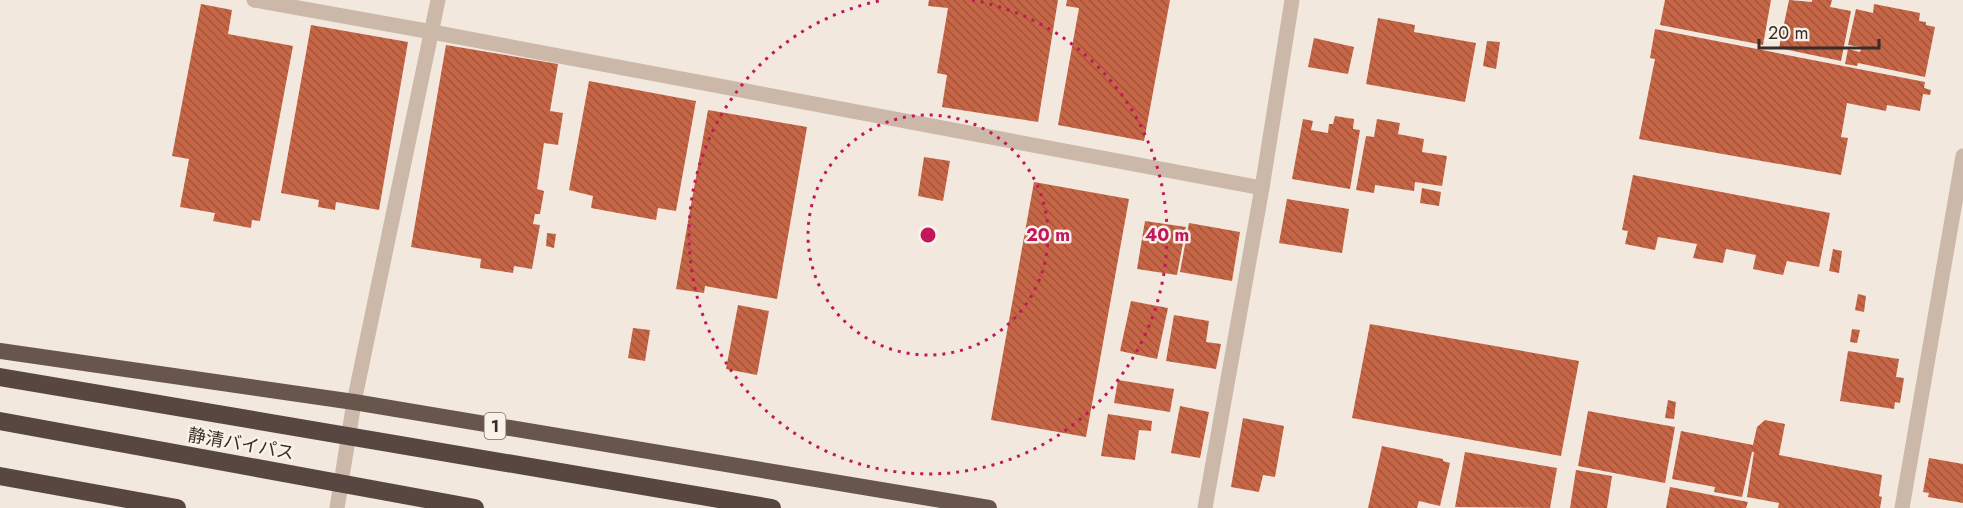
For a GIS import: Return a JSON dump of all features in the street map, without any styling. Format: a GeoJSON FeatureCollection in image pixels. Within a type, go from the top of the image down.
{"type":"FeatureCollection","features":[{"type":"Feature","properties":{"kind":"highway","name":"1"},"geometry":{"type":"LineString","coordinates":[[0,351],[354,402],[989,508]]}},
{"type":"Feature","properties":{"kind":"highway"},"geometry":{"type":"LineString","coordinates":[[0,377],[772,508]]}},
{"type":"Feature","properties":{"kind":"highway","name":"静清バイパス"},"geometry":{"type":"LineString","coordinates":[[0,421],[475,508]]}},
{"type":"Feature","properties":{"kind":"highway"},"geometry":{"type":"LineString","coordinates":[[0,476],[177,508]]}},
{"type":"Feature","properties":{"kind":"street"},"geometry":{"type":"LineString","coordinates":[[254,0],[1262,188]]}},
{"type":"Feature","properties":{"kind":"street"},"geometry":{"type":"LineString","coordinates":[[338,508],[354,402],[438,0]]}},
{"type":"Feature","properties":{"kind":"street"},"geometry":{"type":"LineString","coordinates":[[1205,508],[1262,188],[1292,0]]}},
{"type":"Feature","properties":{"kind":"street"},"geometry":{"type":"LineString","coordinates":[[1902,508],[1963,156]]}},
{"type":"Feature","properties":{"kind":"building"},"geometry":{"type":"Polygon","coordinates":[[[929,0],[1058,0],[1038,122],[942,107],[947,75],[937,73],[948,8],[928,6],[929,0]]]}},
{"type":"Feature","properties":{"kind":"building"},"geometry":{"type":"Polygon","coordinates":[[[1067,0],[1170,0],[1144,141],[1058,125],[1079,8],[1066,6],[1067,0]]]}},
{"type":"Feature","properties":{"kind":"building"},"geometry":{"type":"Polygon","coordinates":[[[1665,0],[1771,0],[1763,45],[1660,25],[1665,0]]]}},
{"type":"Feature","properties":{"kind":"building"},"geometry":{"type":"Polygon","coordinates":[[[1789,0],[1812,2],[1812,0],[1832,0],[1830,7],[1851,11],[1841,61],[1779,48],[1789,0]]]}},
{"type":"Feature","properties":{"kind":"building"},"geometry":{"type":"Polygon","coordinates":[[[201,4],[232,10],[228,34],[293,46],[260,221],[252,220],[251,228],[213,221],[215,213],[180,207],[189,159],[172,156],[201,4]]]}},
{"type":"Feature","properties":{"kind":"building"},"geometry":{"type":"Polygon","coordinates":[[[1874,4],[1920,13],[1919,21],[1935,27],[1925,77],[1858,63],[1857,66],[1845,64],[1848,49],[1860,52],[1862,47],[1848,45],[1856,9],[1873,13],[1874,4]]]}},
{"type":"Feature","properties":{"kind":"building"},"geometry":{"type":"Polygon","coordinates":[[[1378,18],[1415,25],[1414,32],[1476,43],[1465,102],[1366,84],[1378,18]]]}},
{"type":"Feature","properties":{"kind":"building"},"geometry":{"type":"Polygon","coordinates":[[[311,25],[408,42],[379,210],[336,202],[335,210],[318,207],[319,200],[281,193],[311,25]]]}},
{"type":"Feature","properties":{"kind":"building"},"geometry":{"type":"Polygon","coordinates":[[[1655,29],[1925,82],[1924,88],[1931,90],[1930,95],[1923,94],[1920,111],[1887,105],[1886,111],[1847,103],[1841,137],[1848,138],[1841,175],[1639,139],[1655,59],[1650,58],[1655,29]]]}},
{"type":"Feature","properties":{"kind":"building"},"geometry":{"type":"Polygon","coordinates":[[[1314,38],[1354,47],[1348,74],[1308,67],[1314,38]]]}},
{"type":"Feature","properties":{"kind":"building"},"geometry":{"type":"Polygon","coordinates":[[[1487,41],[1500,42],[1496,69],[1483,66],[1487,41]]]}},
{"type":"Feature","properties":{"kind":"building"},"geometry":{"type":"Polygon","coordinates":[[[446,45],[558,64],[550,111],[563,113],[558,145],[544,143],[537,189],[544,191],[540,214],[535,214],[533,224],[540,225],[532,269],[514,266],[513,273],[480,268],[481,259],[411,247],[446,45]]]}},
{"type":"Feature","properties":{"kind":"building"},"geometry":{"type":"Polygon","coordinates":[[[589,81],[696,101],[676,211],[658,208],[656,220],[591,208],[593,196],[569,190],[589,81]]]}},
{"type":"Feature","properties":{"kind":"building"},"geometry":{"type":"Polygon","coordinates":[[[708,110],[807,127],[777,299],[705,286],[704,293],[676,289],[708,110]]]}},
{"type":"Feature","properties":{"kind":"building"},"geometry":{"type":"Polygon","coordinates":[[[1335,116],[1354,119],[1353,129],[1360,130],[1350,189],[1292,179],[1303,119],[1313,121],[1311,130],[1328,133],[1329,124],[1333,124],[1335,116]]]}},
{"type":"Feature","properties":{"kind":"building"},"geometry":{"type":"Polygon","coordinates":[[[1377,119],[1400,123],[1398,134],[1424,139],[1422,152],[1447,156],[1442,186],[1415,182],[1414,191],[1375,185],[1374,193],[1356,190],[1366,136],[1374,137],[1377,119]]]}},
{"type":"Feature","properties":{"kind":"building"},"geometry":{"type":"Polygon","coordinates":[[[924,157],[950,161],[943,201],[918,196],[924,157]]]}},
{"type":"Feature","properties":{"kind":"building"},"geometry":{"type":"Polygon","coordinates":[[[1633,175],[1830,213],[1819,267],[1787,261],[1783,275],[1753,269],[1756,255],[1726,249],[1723,263],[1693,258],[1697,244],[1658,237],[1655,250],[1625,244],[1628,231],[1622,230],[1633,175]]]}},
{"type":"Feature","properties":{"kind":"building"},"geometry":{"type":"Polygon","coordinates":[[[1034,182],[1129,199],[1086,437],[991,420],[1034,182]]]}},
{"type":"Feature","properties":{"kind":"building"},"geometry":{"type":"Polygon","coordinates":[[[1422,188],[1441,192],[1439,206],[1420,203],[1422,188]]]}},
{"type":"Feature","properties":{"kind":"building"},"geometry":{"type":"Polygon","coordinates":[[[1287,199],[1349,209],[1342,253],[1279,243],[1287,199]]]}},
{"type":"Feature","properties":{"kind":"building"},"geometry":{"type":"Polygon","coordinates":[[[1145,221],[1186,227],[1177,275],[1137,269],[1145,221]]]}},
{"type":"Feature","properties":{"kind":"building"},"geometry":{"type":"Polygon","coordinates":[[[1189,223],[1240,232],[1232,281],[1180,272],[1189,223]]]}},
{"type":"Feature","properties":{"kind":"building"},"geometry":{"type":"Polygon","coordinates":[[[547,233],[556,234],[554,248],[546,246],[547,233]]]}},
{"type":"Feature","properties":{"kind":"building"},"geometry":{"type":"Polygon","coordinates":[[[1833,249],[1842,251],[1839,273],[1829,271],[1833,249]]]}},
{"type":"Feature","properties":{"kind":"building"},"geometry":{"type":"Polygon","coordinates":[[[1858,294],[1866,296],[1864,312],[1855,310],[1858,294]]]}},
{"type":"Feature","properties":{"kind":"building"},"geometry":{"type":"Polygon","coordinates":[[[1131,301],[1168,308],[1157,359],[1120,351],[1131,301]]]}},
{"type":"Feature","properties":{"kind":"building"},"geometry":{"type":"Polygon","coordinates":[[[738,305],[769,311],[757,375],[726,369],[738,305]]]}},
{"type":"Feature","properties":{"kind":"building"},"geometry":{"type":"Polygon","coordinates":[[[1174,315],[1209,321],[1206,342],[1221,344],[1216,369],[1166,361],[1174,315]]]}},
{"type":"Feature","properties":{"kind":"building"},"geometry":{"type":"Polygon","coordinates":[[[1370,324],[1579,361],[1561,456],[1352,418],[1370,324]]]}},
{"type":"Feature","properties":{"kind":"building"},"geometry":{"type":"Polygon","coordinates":[[[633,328],[650,330],[645,361],[628,358],[633,328]]]}},
{"type":"Feature","properties":{"kind":"building"},"geometry":{"type":"Polygon","coordinates":[[[1852,329],[1860,330],[1857,343],[1850,342],[1852,329]]]}},
{"type":"Feature","properties":{"kind":"building"},"geometry":{"type":"Polygon","coordinates":[[[1848,351],[1899,359],[1896,377],[1904,378],[1900,403],[1895,402],[1894,409],[1840,401],[1848,351]]]}},
{"type":"Feature","properties":{"kind":"building"},"geometry":{"type":"Polygon","coordinates":[[[1118,380],[1174,389],[1170,412],[1114,403],[1118,380]]]}},
{"type":"Feature","properties":{"kind":"building"},"geometry":{"type":"Polygon","coordinates":[[[1668,400],[1676,402],[1674,419],[1665,418],[1668,400]]]}},
{"type":"Feature","properties":{"kind":"building"},"geometry":{"type":"Polygon","coordinates":[[[1180,406],[1209,412],[1200,458],[1171,453],[1180,406]]]}},
{"type":"Feature","properties":{"kind":"building"},"geometry":{"type":"Polygon","coordinates":[[[1588,411],[1675,427],[1665,483],[1578,466],[1588,411]]]}},
{"type":"Feature","properties":{"kind":"building"},"geometry":{"type":"Polygon","coordinates":[[[1108,414],[1152,421],[1151,431],[1139,430],[1135,460],[1101,456],[1108,414]]]}},
{"type":"Feature","properties":{"kind":"building"},"geometry":{"type":"Polygon","coordinates":[[[1243,418],[1284,426],[1275,477],[1263,475],[1259,492],[1231,487],[1243,418]]]}},
{"type":"Feature","properties":{"kind":"building"},"geometry":{"type":"Polygon","coordinates":[[[1765,420],[1785,424],[1779,455],[1882,475],[1880,508],[1778,508],[1779,503],[1747,497],[1754,452],[1752,452],[1742,497],[1714,492],[1715,487],[1672,479],[1681,431],[1753,445],[1757,427],[1765,420]]]}},
{"type":"Feature","properties":{"kind":"building"},"geometry":{"type":"Polygon","coordinates":[[[1382,446],[1443,459],[1450,463],[1440,506],[1419,501],[1417,508],[1368,508],[1382,446]]]}},
{"type":"Feature","properties":{"kind":"building"},"geometry":{"type":"Polygon","coordinates":[[[1465,452],[1557,468],[1550,508],[1455,507],[1465,452]]]}},
{"type":"Feature","properties":{"kind":"building"},"geometry":{"type":"Polygon","coordinates":[[[1929,458],[1963,464],[1963,503],[1928,497],[1929,493],[1923,492],[1929,458]]]}},
{"type":"Feature","properties":{"kind":"building"},"geometry":{"type":"Polygon","coordinates":[[[1576,470],[1612,476],[1607,508],[1570,508],[1576,470]]]}},
{"type":"Feature","properties":{"kind":"building"},"geometry":{"type":"Polygon","coordinates":[[[1670,487],[1748,502],[1746,508],[1666,508],[1670,487]]]}}]}
